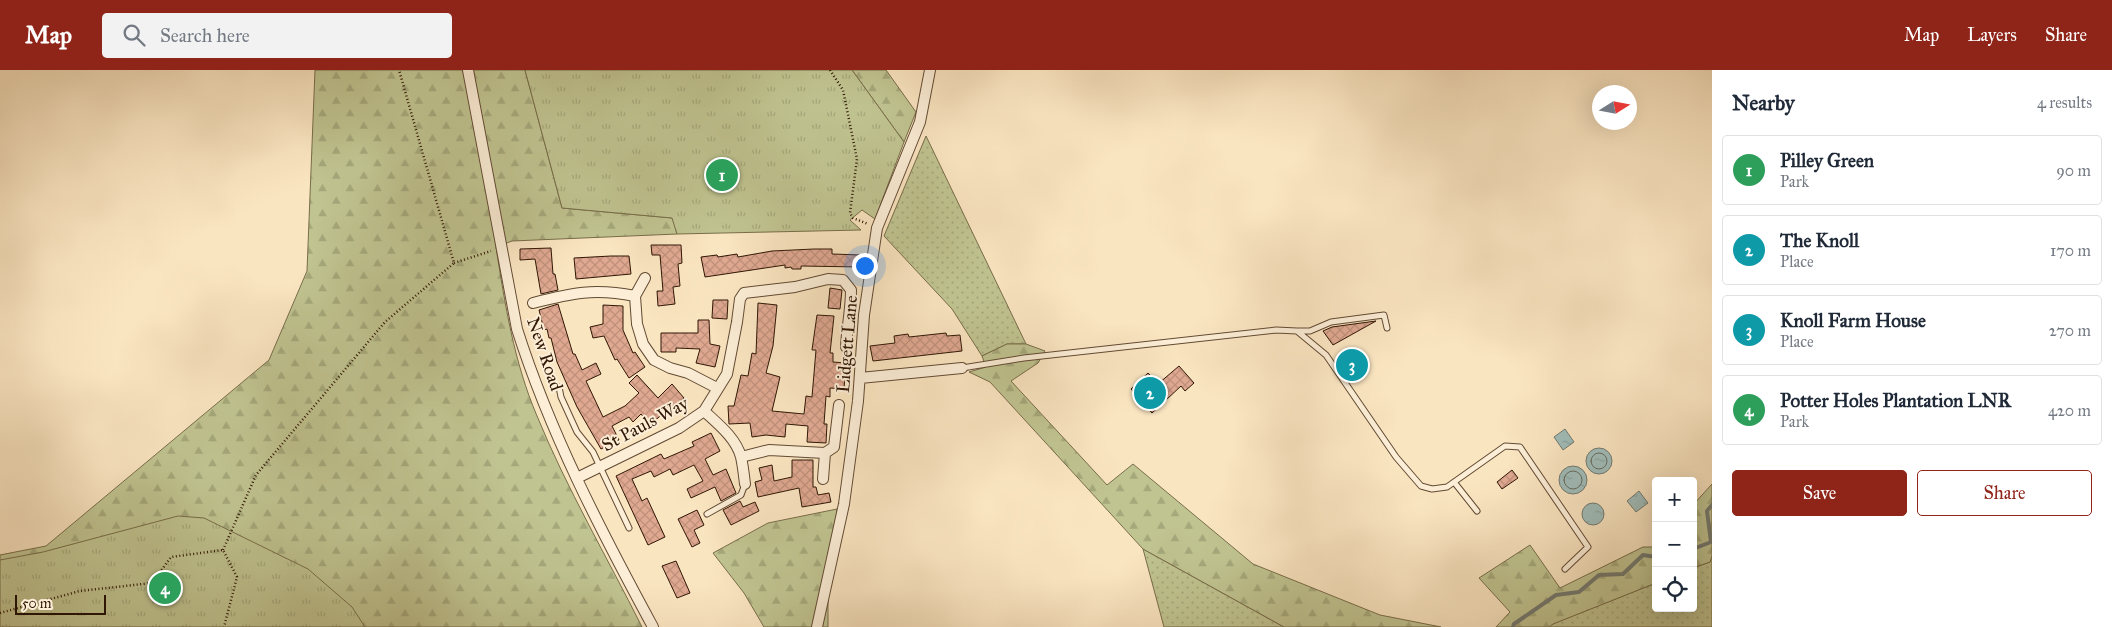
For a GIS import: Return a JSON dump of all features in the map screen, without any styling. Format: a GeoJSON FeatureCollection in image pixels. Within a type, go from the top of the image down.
{"type":"FeatureCollection","features":[{"type":"Feature","properties":{"kind":"street","name":"New Road"},"geometry":{"type":"LineString","coordinates":[[468,70],[517,329],[524,352],[577,478],[610,546],[653,627]]}},
{"type":"Feature","properties":{"kind":"street","name":"Lidgett Lane"},"geometry":{"type":"LineString","coordinates":[[817,627],[844,504],[860,378],[864,315],[877,228],[920,122],[930,70]]}},
{"type":"Feature","properties":{"kind":"street"},"geometry":{"type":"LineString","coordinates":[[645,278],[635,296],[637,324],[643,344],[654,360],[670,368],[688,373],[717,388]]}},
{"type":"Feature","properties":{"kind":"street","name":"St Pauls Way"},"geometry":{"type":"LineString","coordinates":[[577,478],[679,428],[704,411],[727,374],[738,322],[740,300],[744,294],[795,287],[828,279],[843,280],[851,290],[851,310],[847,324],[846,347]]}},
{"type":"Feature","properties":{"kind":"street"},"geometry":{"type":"LineString","coordinates":[[533,303],[575,293],[610,291],[635,296]]}},
{"type":"Feature","properties":{"kind":"street"},"geometry":{"type":"LineString","coordinates":[[860,378],[962,368]]}},
{"type":"Feature","properties":{"kind":"street"},"geometry":{"type":"LineString","coordinates":[[741,457],[769,450],[824,453],[834,447],[840,405]]}},
{"type":"Feature","properties":{"kind":"street"},"geometry":{"type":"LineString","coordinates":[[704,411],[728,435],[741,457],[745,484]]}},
{"type":"Feature","properties":{"kind":"street"},"geometry":{"type":"LineString","coordinates":[[824,453],[824,479]]}},
{"type":"Feature","properties":{"kind":"lane"},"geometry":{"type":"LineString","coordinates":[[962,368],[1024,358],[1266,331],[1310,331],[1331,322],[1384,315],[1387,328]]}},
{"type":"Feature","properties":{"kind":"lane"},"geometry":{"type":"LineString","coordinates":[[1297,331],[1326,355],[1396,457],[1421,486],[1432,489],[1447,487],[1505,446],[1520,447],[1588,547],[1565,569]]}},
{"type":"Feature","properties":{"kind":"lane"},"geometry":{"type":"LineString","coordinates":[[559,387],[561,397],[577,432],[593,452],[629,528]]}},
{"type":"Feature","properties":{"kind":"lane"},"geometry":{"type":"LineString","coordinates":[[1454,482],[1477,511]]}},
{"type":"Feature","properties":{"kind":"lane"},"geometry":{"type":"LineString","coordinates":[[707,514],[741,495],[745,484]]}},
{"type":"Feature","properties":{"kind":"path"},"geometry":{"type":"LineString","coordinates":[[399,70],[454,263]]}},
{"type":"Feature","properties":{"kind":"path"},"geometry":{"type":"LineString","coordinates":[[830,70],[843,90],[857,159],[850,213],[853,218],[877,228]]}},
{"type":"Feature","properties":{"kind":"path"},"geometry":{"type":"LineString","coordinates":[[224,627],[236,577],[223,550],[256,475],[385,322],[454,263],[502,248]]}},
{"type":"Feature","properties":{"kind":"path"},"geometry":{"type":"LineString","coordinates":[[0,612],[80,591],[152,583],[171,557],[223,550]]}},
{"type":"Feature","properties":{"kind":"green space"},"geometry":{"type":"Polygon","coordinates":[[[315,70],[525,70],[562,208],[673,218],[677,234],[512,241],[496,247],[511,333],[529,396],[561,470],[642,627],[0,627],[0,555],[46,546],[269,360],[307,271],[315,70]]]}},
{"type":"Feature","properties":{"kind":"green space"},"geometry":{"type":"Polygon","coordinates":[[[525,70],[852,70],[904,142],[875,219],[862,210],[850,220],[861,230],[677,234],[672,218],[562,208],[525,70]]]}},
{"type":"Feature","properties":{"kind":"green space"},"geometry":{"type":"Polygon","coordinates":[[[852,70],[886,70],[916,112],[904,142],[852,70]]]}},
{"type":"Feature","properties":{"kind":"green space"},"geometry":{"type":"Polygon","coordinates":[[[926,136],[1026,344],[1007,344],[982,356],[952,309],[884,236],[926,136]]]}},
{"type":"Feature","properties":{"kind":"green space"},"geometry":{"type":"Polygon","coordinates":[[[1007,344],[1026,344],[1045,351],[1038,363],[1011,381],[1107,485],[1133,464],[1253,564],[1380,615],[1441,627],[1284,627],[1143,549],[990,382],[969,372],[986,367],[982,356],[1007,344]]]}},
{"type":"Feature","properties":{"kind":"green space"},"geometry":{"type":"Polygon","coordinates":[[[1712,484],[1712,556],[1710,562],[1697,567],[1697,522],[1697,501],[1712,484]]]}},
{"type":"Feature","properties":{"kind":"green space"},"geometry":{"type":"Polygon","coordinates":[[[837,509],[828,603],[828,627],[764,627],[744,593],[713,553],[768,523],[837,509]]]}},
{"type":"Feature","properties":{"kind":"green space"},"geometry":{"type":"Polygon","coordinates":[[[178,516],[204,518],[308,569],[352,607],[365,627],[0,627],[0,560],[43,552],[178,516]]]}},
{"type":"Feature","properties":{"kind":"green space"},"geometry":{"type":"Polygon","coordinates":[[[1530,545],[1560,588],[1643,547],[1652,547],[1652,585],[1549,627],[1496,627],[1510,612],[1479,578],[1530,545]]]}},
{"type":"Feature","properties":{"kind":"green space"},"geometry":{"type":"Polygon","coordinates":[[[1143,549],[1284,627],[1164,627],[1143,549]]]}},
{"type":"Feature","properties":{"kind":"green space"},"geometry":{"type":"Polygon","coordinates":[[[1712,556],[1712,627],[1549,627],[1552,624],[1652,585],[1652,612],[1697,612],[1697,567],[1710,562],[1712,556]]]}},
{"type":"Feature","properties":{"kind":"water"},"geometry":{"type":"Polygon","coordinates":[[[1565,429],[1574,442],[1563,450],[1554,437],[1565,429]]]}},
{"type":"Feature","properties":{"kind":"water"},"geometry":{"type":"Polygon","coordinates":[[[1599,448],[1608,452],[1612,461],[1608,470],[1599,474],[1590,470],[1586,461],[1590,452],[1599,448]]]}},
{"type":"Feature","properties":{"kind":"water"},"geometry":{"type":"Polygon","coordinates":[[[1573,466],[1583,470],[1587,480],[1583,490],[1573,494],[1563,490],[1559,480],[1563,470],[1573,466]]]}},
{"type":"Feature","properties":{"kind":"water"},"geometry":{"type":"Polygon","coordinates":[[[1639,491],[1648,503],[1636,512],[1627,501],[1639,491]]]}},
{"type":"Feature","properties":{"kind":"water"},"geometry":{"type":"Polygon","coordinates":[[[1593,503],[1601,506],[1604,514],[1601,522],[1593,525],[1585,522],[1582,514],[1585,506],[1593,503]]]}},
{"type":"Feature","properties":{"kind":"building"},"geometry":{"type":"Polygon","coordinates":[[[651,245],[681,245],[682,263],[678,264],[680,286],[673,287],[675,304],[658,306],[657,291],[663,291],[660,255],[652,255],[651,245]]]}},
{"type":"Feature","properties":{"kind":"building"},"geometry":{"type":"Polygon","coordinates":[[[551,248],[553,274],[555,274],[558,290],[541,294],[535,259],[520,260],[520,249],[551,248]]]}},
{"type":"Feature","properties":{"kind":"building"},"geometry":{"type":"Polygon","coordinates":[[[832,249],[832,254],[861,255],[861,267],[801,266],[801,269],[792,269],[791,267],[785,268],[785,265],[705,277],[701,257],[737,254],[738,257],[772,251],[832,249]]]}},
{"type":"Feature","properties":{"kind":"building"},"geometry":{"type":"Polygon","coordinates":[[[629,256],[631,274],[576,279],[574,258],[629,256]]]}},
{"type":"Feature","properties":{"kind":"building"},"geometry":{"type":"Polygon","coordinates":[[[830,288],[842,290],[840,309],[828,308],[830,288]]]}},
{"type":"Feature","properties":{"kind":"building"},"geometry":{"type":"Polygon","coordinates":[[[713,300],[728,300],[727,319],[712,318],[713,300]]]}},
{"type":"Feature","properties":{"kind":"building"},"geometry":{"type":"Polygon","coordinates":[[[758,303],[777,305],[773,346],[766,373],[780,377],[772,411],[804,414],[806,396],[812,397],[816,350],[812,350],[817,315],[834,316],[830,353],[833,353],[833,362],[846,363],[844,389],[830,388],[830,397],[826,396],[824,424],[827,424],[826,443],[807,442],[808,426],[786,424],[785,437],[766,435],[752,437],[750,423],[729,424],[728,406],[734,406],[741,375],[748,376],[752,353],[756,354],[758,303]]]}},
{"type":"Feature","properties":{"kind":"building"},"geometry":{"type":"Polygon","coordinates":[[[558,304],[573,354],[575,354],[582,370],[596,363],[601,374],[586,381],[603,417],[625,406],[639,393],[629,383],[637,375],[658,398],[672,384],[684,398],[650,425],[641,414],[633,422],[629,417],[612,426],[619,440],[601,449],[577,407],[557,362],[551,338],[549,338],[547,329],[544,330],[539,310],[558,304]]]}},
{"type":"Feature","properties":{"kind":"building"},"geometry":{"type":"Polygon","coordinates":[[[603,305],[623,306],[623,330],[633,353],[635,352],[645,367],[629,378],[617,359],[615,360],[604,336],[593,338],[590,327],[603,324],[603,305]]]}},
{"type":"Feature","properties":{"kind":"building"},"geometry":{"type":"Polygon","coordinates":[[[698,320],[709,320],[710,344],[720,346],[715,367],[696,363],[700,349],[676,348],[676,352],[661,352],[661,333],[698,333],[698,320]]]}},
{"type":"Feature","properties":{"kind":"building"},"geometry":{"type":"Polygon","coordinates":[[[1376,321],[1333,345],[1323,331],[1332,327],[1376,321]]]}},
{"type":"Feature","properties":{"kind":"building"},"geometry":{"type":"Polygon","coordinates":[[[946,333],[947,336],[960,335],[962,351],[873,361],[870,346],[895,343],[894,336],[908,334],[909,337],[946,333]]]}},
{"type":"Feature","properties":{"kind":"building"},"geometry":{"type":"Polygon","coordinates":[[[1351,354],[1365,375],[1356,381],[1342,360],[1351,354]]]}},
{"type":"Feature","properties":{"kind":"building"},"geometry":{"type":"Polygon","coordinates":[[[1179,366],[1194,383],[1185,391],[1181,386],[1152,413],[1131,389],[1148,373],[1158,384],[1179,366]]]}},
{"type":"Feature","properties":{"kind":"building"},"geometry":{"type":"Polygon","coordinates":[[[711,433],[720,451],[705,459],[713,475],[726,469],[736,493],[721,501],[715,487],[691,498],[687,489],[703,481],[694,465],[673,475],[670,469],[654,477],[651,471],[632,479],[642,501],[647,498],[665,537],[648,545],[616,476],[661,454],[664,459],[694,446],[692,442],[711,433]]]}},
{"type":"Feature","properties":{"kind":"building"},"geometry":{"type":"Polygon","coordinates":[[[792,460],[813,460],[813,487],[816,487],[818,495],[829,493],[831,502],[802,507],[799,488],[758,497],[755,482],[762,480],[759,468],[772,465],[774,481],[792,477],[792,460]]]}},
{"type":"Feature","properties":{"kind":"building"},"geometry":{"type":"Polygon","coordinates":[[[1512,470],[1518,478],[1502,489],[1497,482],[1512,470]]]}},
{"type":"Feature","properties":{"kind":"building"},"geometry":{"type":"Polygon","coordinates":[[[740,501],[743,507],[755,502],[759,511],[731,525],[723,510],[740,501]]]}},
{"type":"Feature","properties":{"kind":"building"},"geometry":{"type":"Polygon","coordinates":[[[697,510],[704,525],[694,530],[700,543],[692,547],[678,519],[697,510]]]}},
{"type":"Feature","properties":{"kind":"building"},"geometry":{"type":"Polygon","coordinates":[[[676,561],[690,593],[677,598],[662,566],[676,561]]]}},
{"type":"Feature","properties":{"kind":"waterway"},"geometry":{"type":"LineString","coordinates":[[1697,547],[1711,542],[1707,511],[1712,505]]}},
{"type":"Feature","properties":{"kind":"waterway"},"geometry":{"type":"LineString","coordinates":[[1513,627],[1514,624],[1556,595],[1579,592],[1599,575],[1623,574],[1643,555],[1652,556]]}},
{"type":"Feature","properties":{"kind":"place","name":"Pilley Green"},"geometry":{"type":"Point","coordinates":[722,175]}},
{"type":"Feature","properties":{"kind":"place","name":"Knoll Farm House"},"geometry":{"type":"Point","coordinates":[1352,365]}},
{"type":"Feature","properties":{"kind":"place","name":"The Knoll"},"geometry":{"type":"Point","coordinates":[1150,393]}},
{"type":"Feature","properties":{"kind":"place","name":"Potter Holes Plantation LNR"},"geometry":{"type":"Point","coordinates":[165,588]}}]}
